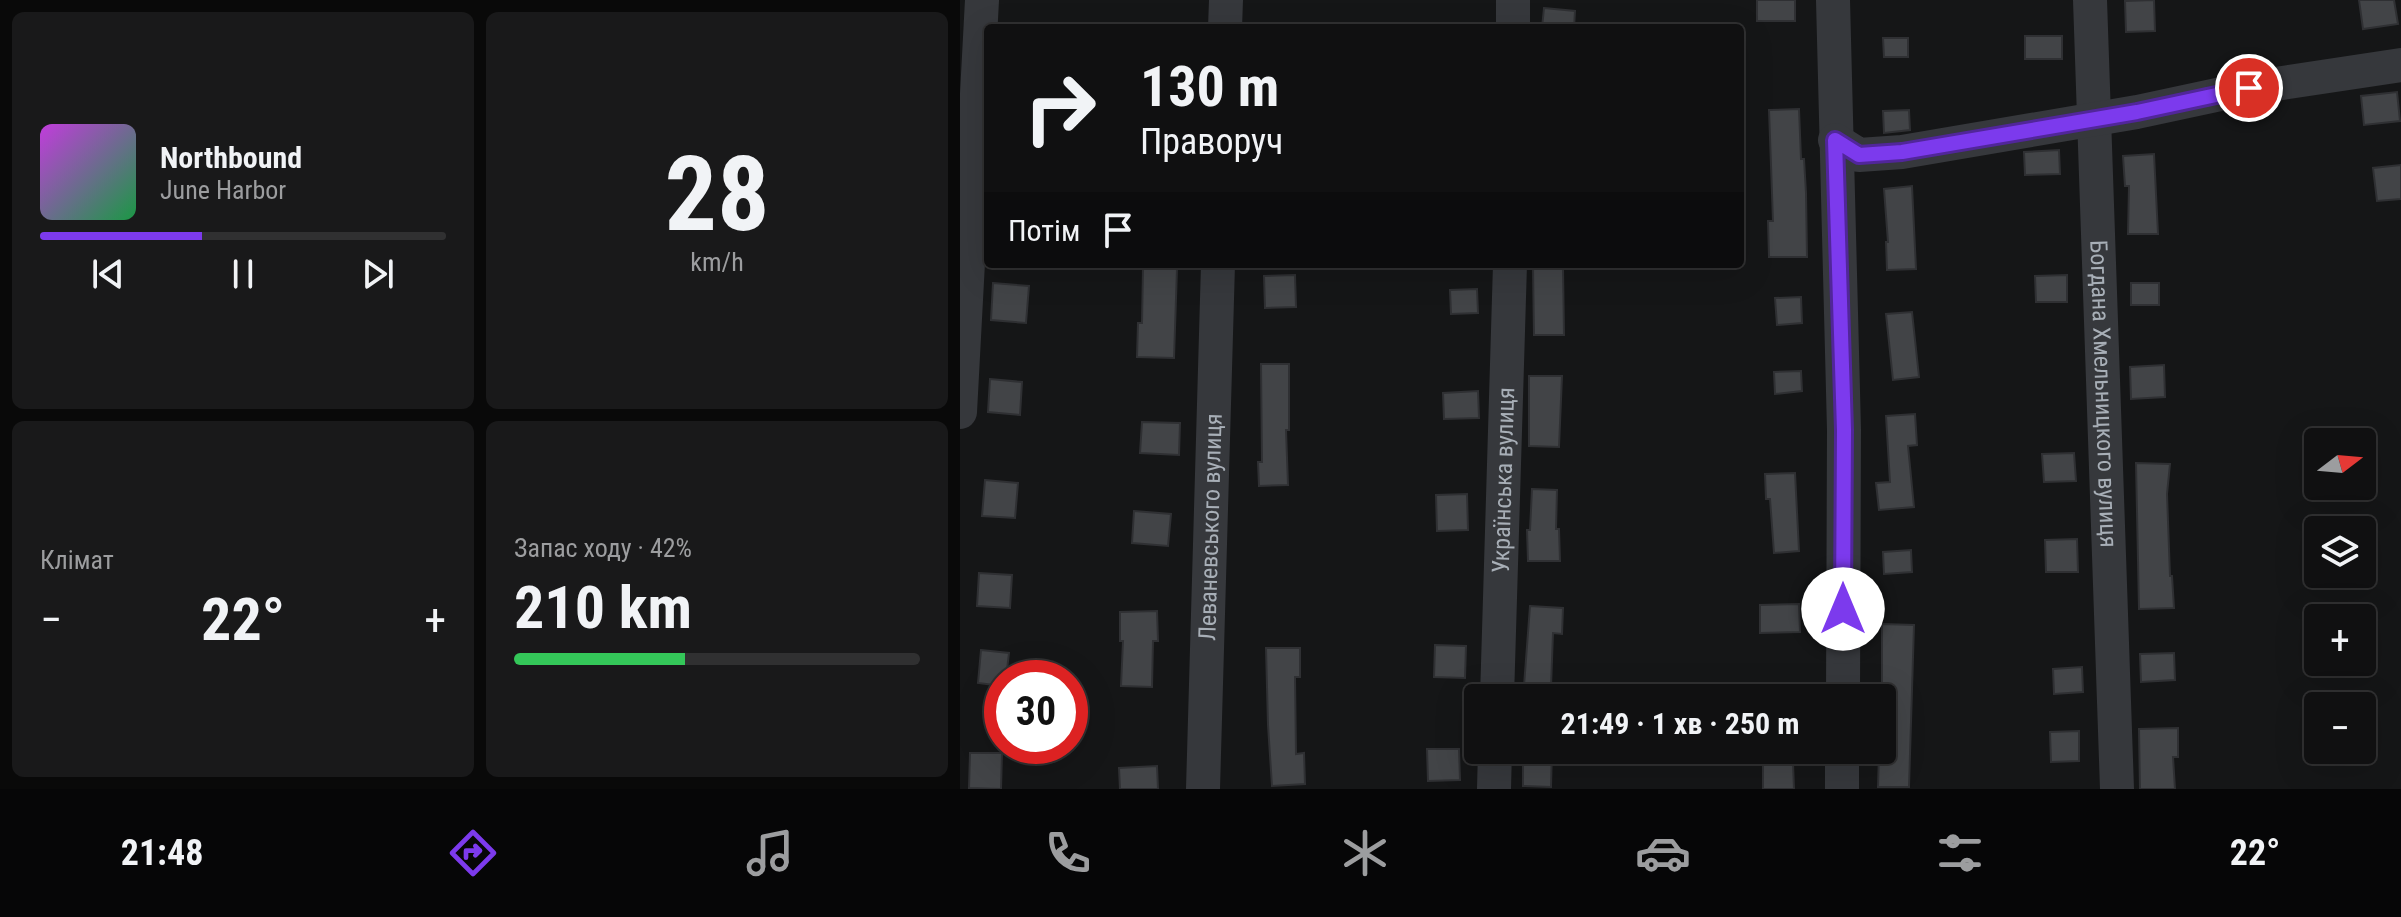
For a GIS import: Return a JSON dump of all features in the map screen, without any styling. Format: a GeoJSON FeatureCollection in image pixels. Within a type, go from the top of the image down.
{"type":"FeatureCollection","features":[{"type":"Feature","properties":{"kind":"street"},"geometry":{"type":"LineString","coordinates":[[960,412],[982,0]]}},
{"type":"Feature","properties":{"kind":"street"},"geometry":{"type":"LineString","coordinates":[[1225,24],[1226,0]]}},
{"type":"Feature","properties":{"kind":"street"},"geometry":{"type":"LineString","coordinates":[[1513,0],[1513,24]]}},
{"type":"Feature","properties":{"kind":"street"},"geometry":{"type":"LineString","coordinates":[[1833,0],[1844,430],[1843,684]]}},
{"type":"Feature","properties":{"kind":"street","name":"Богдана Хмельницкого вулиця"},"geometry":{"type":"LineString","coordinates":[[2090,0],[2117,789]]}},
{"type":"Feature","properties":{"kind":"street"},"geometry":{"type":"LineString","coordinates":[[1835,140],[1859,155],[1902,152],[2137,112],[2249,88],[2401,65]]}},
{"type":"Feature","properties":{"kind":"street","name":"Леваневського вулиця"},"geometry":{"type":"LineString","coordinates":[[1203,789],[1218,268]]}},
{"type":"Feature","properties":{"kind":"street","name":"Українська вулиця"},"geometry":{"type":"LineString","coordinates":[[1497,684],[1510,268]]}},
{"type":"Feature","properties":{"kind":"street"},"geometry":{"type":"LineString","coordinates":[[1494,789],[1495,764]]}},
{"type":"Feature","properties":{"kind":"street"},"geometry":{"type":"LineString","coordinates":[[1842,764],[1842,789]]}},
{"type":"Feature","properties":{"kind":"building"},"geometry":{"type":"Polygon","coordinates":[[[1757,0],[1795,0],[1795,21],[1757,21],[1757,0]]]}},
{"type":"Feature","properties":{"kind":"building"},"geometry":{"type":"Polygon","coordinates":[[[2154,0],[2155,31],[2126,32],[2125,1],[2154,0]]]}},
{"type":"Feature","properties":{"kind":"building"},"geometry":{"type":"Polygon","coordinates":[[[2359,0],[2394,0],[2398,24],[2363,29],[2359,0]]]}},
{"type":"Feature","properties":{"kind":"building"},"geometry":{"type":"Polygon","coordinates":[[[1544,8],[1575,11],[1574,24],[1542,24],[1544,8]]]}},
{"type":"Feature","properties":{"kind":"building"},"geometry":{"type":"Polygon","coordinates":[[[2025,36],[2062,36],[2062,59],[2025,59],[2025,36]]]}},
{"type":"Feature","properties":{"kind":"building"},"geometry":{"type":"Polygon","coordinates":[[[1883,38],[1908,38],[1908,57],[1884,57],[1883,38]]]}},
{"type":"Feature","properties":{"kind":"building"},"geometry":{"type":"Polygon","coordinates":[[[2397,92],[2400,121],[2364,125],[2361,96],[2397,92]]]}},
{"type":"Feature","properties":{"kind":"building"},"geometry":{"type":"Polygon","coordinates":[[[1799,109],[1806,193],[1807,257],[1769,257],[1768,221],[1773,221],[1769,110],[1799,109]]]}},
{"type":"Feature","properties":{"kind":"building"},"geometry":{"type":"Polygon","coordinates":[[[1909,110],[1910,130],[1884,133],[1883,111],[1909,110]]]}},
{"type":"Feature","properties":{"kind":"building"},"geometry":{"type":"Polygon","coordinates":[[[2059,150],[2060,174],[2025,175],[2024,152],[2059,150]]]}},
{"type":"Feature","properties":{"kind":"building"},"geometry":{"type":"Polygon","coordinates":[[[2154,154],[2158,234],[2128,234],[2129,186],[2125,186],[2123,156],[2154,154]]]}},
{"type":"Feature","properties":{"kind":"building"},"geometry":{"type":"Polygon","coordinates":[[[2401,165],[2401,199],[2377,201],[2373,168],[2401,165]]]}},
{"type":"Feature","properties":{"kind":"building"},"geometry":{"type":"Polygon","coordinates":[[[1912,186],[1916,269],[1887,270],[1884,189],[1912,186]]]}},
{"type":"Feature","properties":{"kind":"building"},"geometry":{"type":"Polygon","coordinates":[[[1143,268],[1177,269],[1174,358],[1137,357],[1138,323],[1142,323],[1143,268]]]}},
{"type":"Feature","properties":{"kind":"building"},"geometry":{"type":"Polygon","coordinates":[[[1533,268],[1563,268],[1564,335],[1534,335],[1533,268]]]}},
{"type":"Feature","properties":{"kind":"building"},"geometry":{"type":"Polygon","coordinates":[[[1295,275],[1296,307],[1265,308],[1264,276],[1295,275]]]}},
{"type":"Feature","properties":{"kind":"building"},"geometry":{"type":"Polygon","coordinates":[[[2067,275],[2067,302],[2036,302],[2035,276],[2067,275]]]}},
{"type":"Feature","properties":{"kind":"building"},"geometry":{"type":"Polygon","coordinates":[[[993,283],[1029,286],[1026,323],[991,320],[993,283]]]}},
{"type":"Feature","properties":{"kind":"building"},"geometry":{"type":"Polygon","coordinates":[[[2131,283],[2159,283],[2159,305],[2131,305],[2131,283]]]}},
{"type":"Feature","properties":{"kind":"building"},"geometry":{"type":"Polygon","coordinates":[[[1477,289],[1478,313],[1451,314],[1450,290],[1477,289]]]}},
{"type":"Feature","properties":{"kind":"building"},"geometry":{"type":"Polygon","coordinates":[[[1801,297],[1802,323],[1777,325],[1775,298],[1801,297]]]}},
{"type":"Feature","properties":{"kind":"building"},"geometry":{"type":"Polygon","coordinates":[[[1912,312],[1919,377],[1893,380],[1886,314],[1912,312]]]}},
{"type":"Feature","properties":{"kind":"building"},"geometry":{"type":"Polygon","coordinates":[[[1261,364],[1289,364],[1289,430],[1286,430],[1288,485],[1259,486],[1258,462],[1262,462],[1261,364]]]}},
{"type":"Feature","properties":{"kind":"building"},"geometry":{"type":"Polygon","coordinates":[[[2164,365],[2165,397],[2131,399],[2130,367],[2164,365]]]}},
{"type":"Feature","properties":{"kind":"building"},"geometry":{"type":"Polygon","coordinates":[[[1801,371],[1802,391],[1775,394],[1774,372],[1801,371]]]}},
{"type":"Feature","properties":{"kind":"building"},"geometry":{"type":"Polygon","coordinates":[[[1529,376],[1562,376],[1559,447],[1529,446],[1529,376]]]}},
{"type":"Feature","properties":{"kind":"building"},"geometry":{"type":"Polygon","coordinates":[[[990,379],[1022,382],[1020,415],[988,412],[990,379]]]}},
{"type":"Feature","properties":{"kind":"building"},"geometry":{"type":"Polygon","coordinates":[[[1478,391],[1479,418],[1444,419],[1443,393],[1478,391]]]}},
{"type":"Feature","properties":{"kind":"building"},"geometry":{"type":"Polygon","coordinates":[[[1915,414],[1917,445],[1908,446],[1914,507],[1879,510],[1876,483],[1890,482],[1886,416],[1915,414]]]}},
{"type":"Feature","properties":{"kind":"building"},"geometry":{"type":"Polygon","coordinates":[[[1142,422],[1180,423],[1179,455],[1140,453],[1142,422]]]}},
{"type":"Feature","properties":{"kind":"building"},"geometry":{"type":"Polygon","coordinates":[[[2074,453],[2076,481],[2044,482],[2042,454],[2074,453]]]}},
{"type":"Feature","properties":{"kind":"building"},"geometry":{"type":"Polygon","coordinates":[[[2136,463],[2170,464],[2167,494],[2174,608],[2139,609],[2136,463]]]}},
{"type":"Feature","properties":{"kind":"building"},"geometry":{"type":"Polygon","coordinates":[[[1795,473],[1799,551],[1774,553],[1765,474],[1795,473]]]}},
{"type":"Feature","properties":{"kind":"building"},"geometry":{"type":"Polygon","coordinates":[[[985,480],[1018,483],[1015,518],[982,516],[985,480]]]}},
{"type":"Feature","properties":{"kind":"building"},"geometry":{"type":"Polygon","coordinates":[[[1532,489],[1557,490],[1556,529],[1559,529],[1560,561],[1528,561],[1527,530],[1530,530],[1532,489]]]}},
{"type":"Feature","properties":{"kind":"building"},"geometry":{"type":"Polygon","coordinates":[[[1467,494],[1468,530],[1437,531],[1436,495],[1467,494]]]}},
{"type":"Feature","properties":{"kind":"building"},"geometry":{"type":"Polygon","coordinates":[[[1134,511],[1171,514],[1168,546],[1132,543],[1134,511]]]}},
{"type":"Feature","properties":{"kind":"building"},"geometry":{"type":"Polygon","coordinates":[[[2077,539],[2078,572],[2046,572],[2045,540],[2077,539]]]}},
{"type":"Feature","properties":{"kind":"building"},"geometry":{"type":"Polygon","coordinates":[[[1911,550],[1912,572],[1884,574],[1883,552],[1911,550]]]}},
{"type":"Feature","properties":{"kind":"building"},"geometry":{"type":"Polygon","coordinates":[[[979,573],[1012,575],[1010,608],[977,606],[979,573]]]}},
{"type":"Feature","properties":{"kind":"building"},"geometry":{"type":"Polygon","coordinates":[[[1799,604],[1800,632],[1760,633],[1760,605],[1799,604]]]}},
{"type":"Feature","properties":{"kind":"building"},"geometry":{"type":"Polygon","coordinates":[[[1530,606],[1563,608],[1562,634],[1553,633],[1551,684],[1524,684],[1530,606]]]}},
{"type":"Feature","properties":{"kind":"building"},"geometry":{"type":"Polygon","coordinates":[[[1157,611],[1158,641],[1153,641],[1152,687],[1121,686],[1123,641],[1120,641],[1120,612],[1157,611]]]}},
{"type":"Feature","properties":{"kind":"building"},"geometry":{"type":"Polygon","coordinates":[[[1882,624],[1914,625],[1909,787],[1878,787],[1879,764],[1896,764],[1896,684],[1882,684],[1882,624]]]}},
{"type":"Feature","properties":{"kind":"building"},"geometry":{"type":"Polygon","coordinates":[[[1435,645],[1466,646],[1465,678],[1434,677],[1435,645]]]}},
{"type":"Feature","properties":{"kind":"building"},"geometry":{"type":"Polygon","coordinates":[[[1266,648],[1300,648],[1300,677],[1295,677],[1296,754],[1304,753],[1305,784],[1272,786],[1266,648]]]}},
{"type":"Feature","properties":{"kind":"building"},"geometry":{"type":"Polygon","coordinates":[[[981,650],[1009,653],[1008,660],[984,660],[984,684],[978,683],[981,650]]]}},
{"type":"Feature","properties":{"kind":"building"},"geometry":{"type":"Polygon","coordinates":[[[2174,653],[2175,680],[2141,682],[2140,654],[2174,653]]]}},
{"type":"Feature","properties":{"kind":"building"},"geometry":{"type":"Polygon","coordinates":[[[2082,667],[2083,692],[2054,694],[2053,669],[2082,667]]]}},
{"type":"Feature","properties":{"kind":"building"},"geometry":{"type":"Polygon","coordinates":[[[2178,728],[2178,757],[2173,757],[2175,789],[2140,789],[2139,729],[2178,728]]]}},
{"type":"Feature","properties":{"kind":"building"},"geometry":{"type":"Polygon","coordinates":[[[2079,731],[2079,761],[2051,762],[2050,732],[2079,731]]]}},
{"type":"Feature","properties":{"kind":"building"},"geometry":{"type":"Polygon","coordinates":[[[1427,749],[1459,749],[1460,780],[1428,781],[1427,749]]]}},
{"type":"Feature","properties":{"kind":"building"},"geometry":{"type":"Polygon","coordinates":[[[970,753],[984,753],[984,764],[1002,764],[1001,789],[969,788],[970,753]]]}},
{"type":"Feature","properties":{"kind":"building"},"geometry":{"type":"Polygon","coordinates":[[[1523,764],[1552,764],[1551,787],[1523,786],[1523,764]]]}},
{"type":"Feature","properties":{"kind":"building"},"geometry":{"type":"Polygon","coordinates":[[[1763,764],[1793,764],[1794,789],[1763,789],[1763,764]]]}},
{"type":"Feature","properties":{"kind":"building"},"geometry":{"type":"Polygon","coordinates":[[[1157,766],[1158,789],[1120,789],[1119,768],[1157,766]]]}},
{"type":"Feature","properties":{"kind":"route"},"geometry":{"type":"LineString","coordinates":[[1843,609],[1844,430],[1835,140],[1859,155],[1902,152],[2137,112],[2249,88]]}}]}
